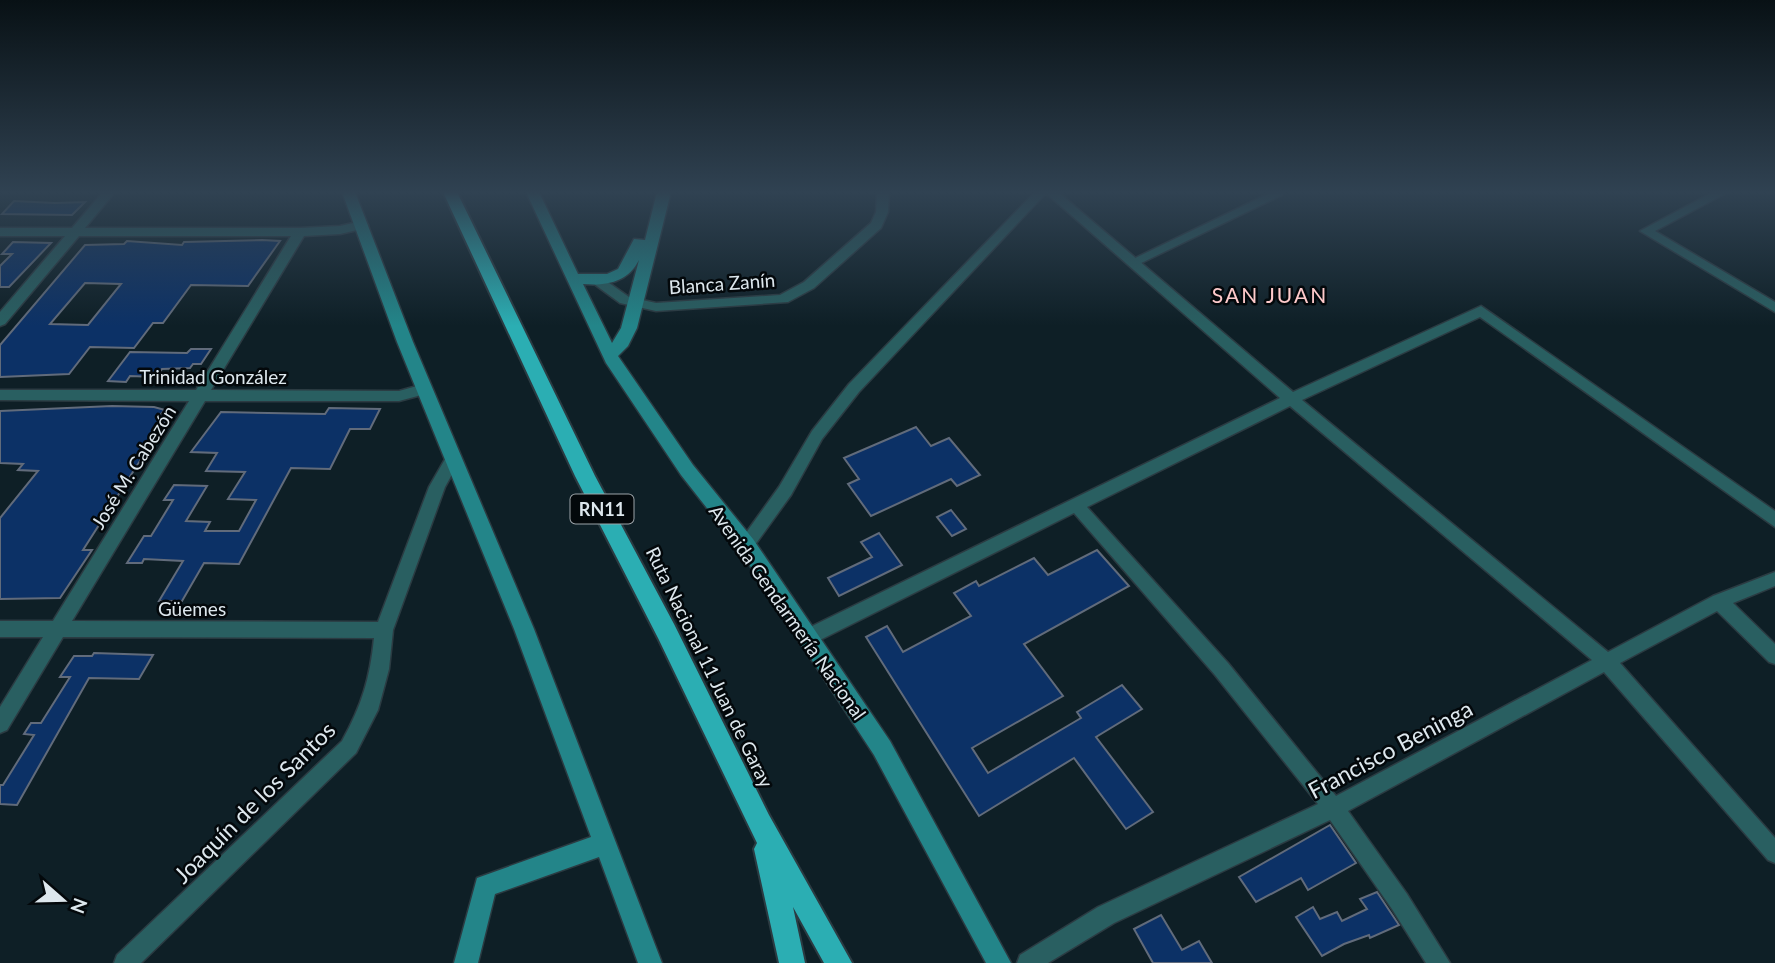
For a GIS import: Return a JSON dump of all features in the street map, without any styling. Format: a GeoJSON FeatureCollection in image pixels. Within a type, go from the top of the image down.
{"type":"FeatureCollection","features":[{"type":"Feature","properties":{"kind":"highway","name":"Ruta Nacional 11 Juan de Garay"},"geometry":{"type":"LineString","coordinates":[[471,237],[585,476],[666,631],[760,824],[839,963]]}},
{"type":"Feature","properties":{"kind":"highway","name":"Ruta Nacional 11 Juan de Garay"},"geometry":{"type":"LineString","coordinates":[[760,824],[785,919],[792,963]]}},
{"type":"Feature","properties":{"kind":"main road"},"geometry":{"type":"LineString","coordinates":[[367,237],[424,389],[607,843],[650,963]]}},
{"type":"Feature","properties":{"kind":"main road","name":"Avenida Gendarmería Nacional"},"geometry":{"type":"LineString","coordinates":[[553,237],[610,355],[687,470],[746,544],[806,638],[882,747],[999,963]]}},
{"type":"Feature","properties":{"kind":"main road"},"geometry":{"type":"LineString","coordinates":[[573,278],[597,281],[614,278],[634,263],[641,237]]}},
{"type":"Feature","properties":{"kind":"main road"},"geometry":{"type":"LineString","coordinates":[[610,355],[623,342],[652,237]]}},
{"type":"Feature","properties":{"kind":"main road"},"geometry":{"type":"LineString","coordinates":[[466,963],[485,886],[607,843]]}},
{"type":"Feature","properties":{"kind":"street"},"geometry":{"type":"LineString","coordinates":[[0,321],[71,237]]}},
{"type":"Feature","properties":{"kind":"street","name":"José M. Cabezón"},"geometry":{"type":"LineString","coordinates":[[0,724],[297,237]]}},
{"type":"Feature","properties":{"kind":"street","name":"Blanca Zanín"},"geometry":{"type":"LineString","coordinates":[[635,303],[668,308],[795,295],[863,237]]}},
{"type":"Feature","properties":{"kind":"street"},"geometry":{"type":"LineString","coordinates":[[746,544],[785,491],[817,435],[853,388],[998,237]]}},
{"type":"Feature","properties":{"kind":"street"},"geometry":{"type":"LineString","coordinates":[[1103,237],[1291,399],[1607,662],[1775,853]]}},
{"type":"Feature","properties":{"kind":"street"},"geometry":{"type":"LineString","coordinates":[[1656,237],[1775,308]]}},
{"type":"Feature","properties":{"kind":"street"},"geometry":{"type":"LineString","coordinates":[[597,281],[619,297],[635,303]]}},
{"type":"Feature","properties":{"kind":"street"},"geometry":{"type":"LineString","coordinates":[[806,638],[1291,399],[1482,311],[1775,520]]}},
{"type":"Feature","properties":{"kind":"street","name":"Trinidad González"},"geometry":{"type":"LineString","coordinates":[[0,395],[399,396],[424,389]]}},
{"type":"Feature","properties":{"kind":"street","name":"Joaquín de los Santos"},"geometry":{"type":"LineString","coordinates":[[125,963],[349,747],[369,710],[380,669],[384,630],[437,487],[453,458]]}},
{"type":"Feature","properties":{"kind":"street"},"geometry":{"type":"LineString","coordinates":[[1076,505],[1183,622],[1335,807],[1439,963]]}},
{"type":"Feature","properties":{"kind":"street","name":"Francisco Beninga"},"geometry":{"type":"LineString","coordinates":[[1028,963],[1106,915],[1335,807],[1719,601],[1775,579]]}},
{"type":"Feature","properties":{"kind":"street"},"geometry":{"type":"LineString","coordinates":[[1719,601],[1775,656]]}},
{"type":"Feature","properties":{"kind":"street","name":"Güemes"},"geometry":{"type":"LineString","coordinates":[[0,629],[384,630]]}},
{"type":"Feature","properties":{"kind":"lane"},"geometry":{"type":"LineString","coordinates":[[1133,263],[1187,237]]}},
{"type":"Feature","properties":{"kind":"building"},"geometry":{"type":"Polygon","coordinates":[[[127,241],[182,245],[184,242],[280,241],[248,286],[191,285],[163,323],[153,323],[134,348],[90,347],[69,374],[0,377],[0,345],[85,245],[124,244],[127,241]],[[85,283],[50,324],[88,325],[121,284],[85,283]]]}},
{"type":"Feature","properties":{"kind":"building"},"geometry":{"type":"Polygon","coordinates":[[[13,242],[51,243],[9,287],[0,287],[0,266],[12,254],[2,254],[13,242]]]}},
{"type":"Feature","properties":{"kind":"building"},"geometry":{"type":"Polygon","coordinates":[[[191,349],[211,349],[201,364],[193,364],[190,368],[162,369],[157,377],[130,376],[126,382],[108,381],[130,352],[187,353],[191,349]]]}},
{"type":"Feature","properties":{"kind":"building"},"geometry":{"type":"Polygon","coordinates":[[[154,407],[165,410],[161,414],[170,414],[83,550],[92,550],[60,598],[0,599],[0,518],[38,471],[18,470],[23,464],[0,463],[0,411],[154,407]]]}},
{"type":"Feature","properties":{"kind":"building"},"geometry":{"type":"Polygon","coordinates":[[[329,408],[380,409],[370,429],[350,429],[330,469],[291,468],[239,564],[204,563],[182,601],[159,601],[183,561],[144,559],[142,563],[127,563],[144,536],[151,536],[173,500],[164,500],[174,485],[207,486],[186,521],[210,522],[205,531],[239,531],[256,500],[228,499],[245,472],[206,471],[217,453],[191,452],[221,412],[325,414],[329,408]]]}},
{"type":"Feature","properties":{"kind":"building"},"geometry":{"type":"Polygon","coordinates":[[[916,427],[931,446],[949,438],[980,475],[957,486],[951,479],[871,516],[848,484],[859,479],[844,458],[916,427]]]}},
{"type":"Feature","properties":{"kind":"building"},"geometry":{"type":"Polygon","coordinates":[[[951,510],[966,529],[952,536],[937,517],[951,510]]]}},
{"type":"Feature","properties":{"kind":"building"},"geometry":{"type":"Polygon","coordinates":[[[879,533],[902,565],[839,596],[828,578],[872,557],[861,542],[879,533]]]}},
{"type":"Feature","properties":{"kind":"building"},"geometry":{"type":"Polygon","coordinates":[[[1097,550],[1129,586],[1024,644],[1063,696],[972,748],[988,773],[1081,718],[1077,712],[1122,685],[1142,709],[1096,737],[1153,812],[1126,829],[1074,758],[979,816],[866,637],[887,626],[903,652],[971,616],[954,593],[976,581],[979,586],[1034,558],[1048,575],[1097,550]]]}},
{"type":"Feature","properties":{"kind":"building"},"geometry":{"type":"Polygon","coordinates":[[[94,653],[153,655],[139,679],[89,678],[17,805],[0,804],[0,785],[3,785],[34,735],[24,734],[31,723],[41,723],[70,677],[60,677],[74,656],[92,656],[94,653]]]}},
{"type":"Feature","properties":{"kind":"building"},"geometry":{"type":"Polygon","coordinates":[[[1330,825],[1356,863],[1308,890],[1301,878],[1256,902],[1239,877],[1330,825]]]}},
{"type":"Feature","properties":{"kind":"building"},"geometry":{"type":"Polygon","coordinates":[[[1377,892],[1399,925],[1370,938],[1369,935],[1344,944],[1322,956],[1296,917],[1313,907],[1320,919],[1337,912],[1342,921],[1367,909],[1360,899],[1377,892]]]}},
{"type":"Feature","properties":{"kind":"building"},"geometry":{"type":"Polygon","coordinates":[[[1161,915],[1182,950],[1199,941],[1212,963],[1153,963],[1134,929],[1161,915]]]}},
{"type":"Feature","properties":{"kind":"district","name":"SAN JUAN"},"geometry":{"type":"Point","coordinates":[1270,294]}}]}
